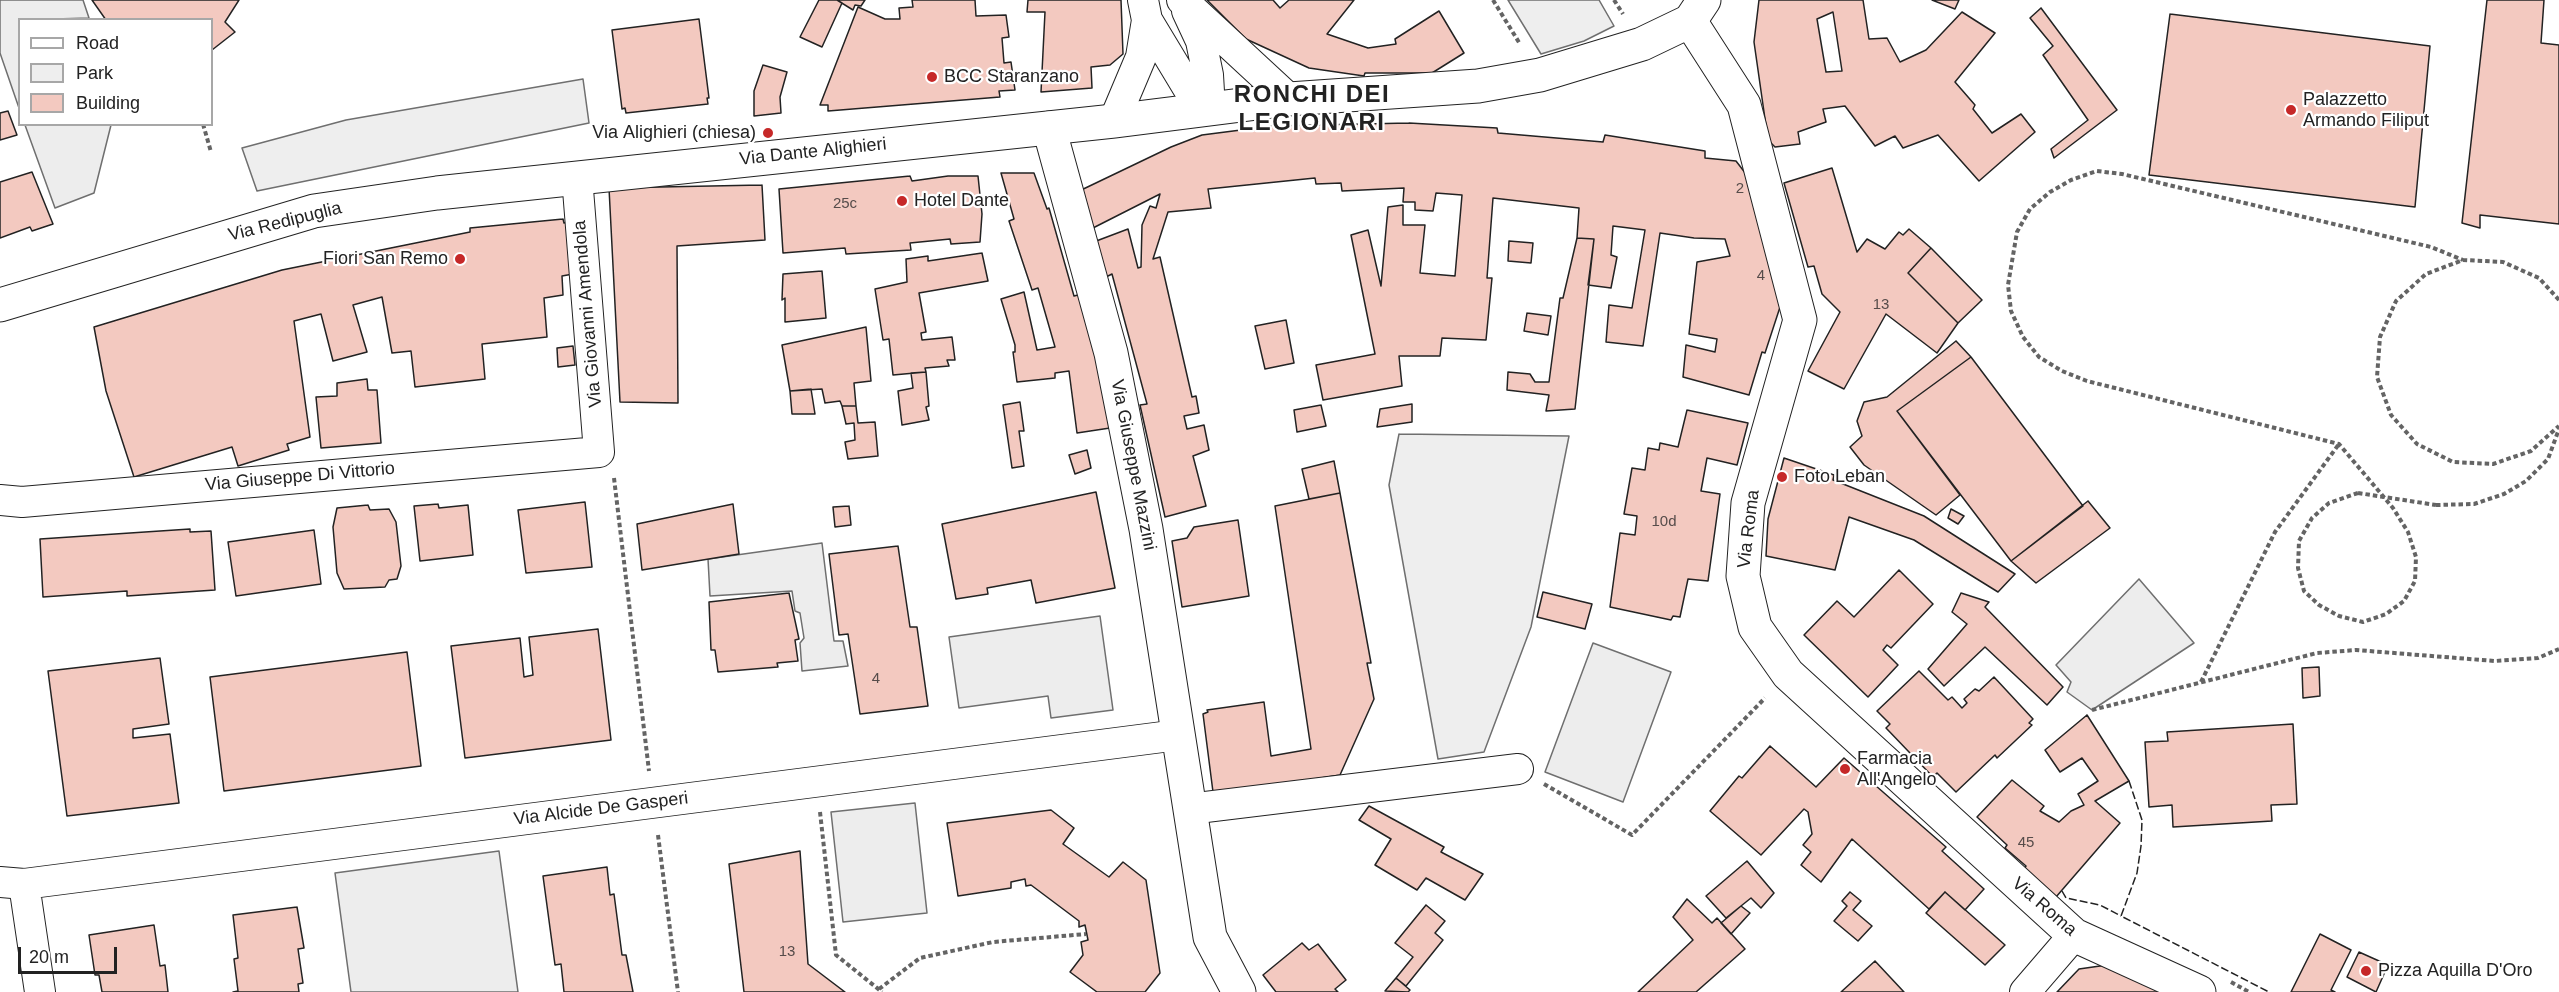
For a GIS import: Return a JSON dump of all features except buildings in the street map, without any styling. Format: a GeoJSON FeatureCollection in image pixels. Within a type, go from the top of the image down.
{"type":"FeatureCollection","features":[{"type":"Feature","properties":{"kind":"street"},"geometry":{"type":"LineString","coordinates":[[1182,0],[1289,99]]}},
{"type":"Feature","properties":{"kind":"street"},"geometry":{"type":"LineString","coordinates":[[1182,0],[1201,41],[1208,75],[1210,109]]}},
{"type":"Feature","properties":{"kind":"street"},"geometry":{"type":"LineString","coordinates":[[1145,10],[1188,88],[1210,109]]}},
{"type":"Feature","properties":{"kind":"street"},"geometry":{"type":"LineString","coordinates":[[1114,121],[1141,57],[1145,10]]}},
{"type":"Feature","properties":{"kind":"street","name":"Via Dante Alighieri"},"geometry":{"type":"LineString","coordinates":[[577,177],[1114,121],[1289,99],[1478,86],[1540,75],[1642,44],[1697,10]]}},
{"type":"Feature","properties":{"kind":"street","name":"Via Roma"},"geometry":{"type":"LineString","coordinates":[[1697,10],[1744,105],[1800,321],[1748,503],[1743,576],[1755,627],[1788,674],[2074,935],[2199,992]]}},
{"type":"Feature","properties":{"kind":"street","name":"Via Giuseppe Mazzini"},"geometry":{"type":"LineString","coordinates":[[1049,128],[1111,353],[1146,529],[1210,937],[1239,992]]}},
{"type":"Feature","properties":{"kind":"street","name":"Via Redipuglia"},"geometry":{"type":"LineString","coordinates":[[0,305],[314,211],[437,193],[577,177]]}},
{"type":"Feature","properties":{"kind":"street","name":"Via Giovanni Amendola"},"geometry":{"type":"LineString","coordinates":[[577,177],[599,452]]}},
{"type":"Feature","properties":{"kind":"street","name":"Via Giuseppe Di Vittorio"},"geometry":{"type":"LineString","coordinates":[[0,500],[34,501],[599,452]]}},
{"type":"Feature","properties":{"kind":"street","name":"Via Alcide De Gasperi"},"geometry":{"type":"LineString","coordinates":[[40,992],[12,883],[1178,735]]}},
{"type":"Feature","properties":{"kind":"street"},"geometry":{"type":"LineString","coordinates":[[1189,809],[1518,769]]}},
{"type":"Feature","properties":{"kind":"street"},"geometry":{"type":"LineString","coordinates":[[2025,992],[2074,935]]}},
{"type":"Feature","properties":{"kind":"path"},"geometry":{"type":"LineString","coordinates":[[1493,0],[1540,75]]}},
{"type":"Feature","properties":{"kind":"path"},"geometry":{"type":"LineString","coordinates":[[204,126],[211,152]]}},
{"type":"Feature","properties":{"kind":"path"},"geometry":{"type":"LineString","coordinates":[[2559,300],[2539,278],[2503,262],[2463,260],[2431,247],[2122,174],[2097,171],[2071,180],[2050,192],[2030,209],[2018,232],[2008,285],[2011,311],[2023,337],[2039,357],[2062,371],[2087,381],[2339,444],[2393,508],[2408,532],[2416,557],[2415,581],[2404,601],[2386,614],[2363,622],[2339,616],[2319,605],[2304,591],[2298,568],[2299,542],[2312,518],[2329,503],[2358,493],[2436,506],[2474,504],[2504,494],[2526,481],[2548,459],[2559,428]]}},
{"type":"Feature","properties":{"kind":"path"},"geometry":{"type":"LineString","coordinates":[[2463,260],[2426,274],[2396,301],[2380,337],[2377,377],[2391,414],[2417,444],[2453,462],[2493,464],[2531,451],[2559,428]]}},
{"type":"Feature","properties":{"kind":"path"},"geometry":{"type":"LineString","coordinates":[[2201,682],[2275,532],[2339,444]]}},
{"type":"Feature","properties":{"kind":"path"},"geometry":{"type":"LineString","coordinates":[[599,452],[613,464],[678,992]]}},
{"type":"Feature","properties":{"kind":"path"},"geometry":{"type":"LineString","coordinates":[[2092,710],[2317,653],[2366,651],[2494,661],[2538,658],[2559,650]]}},
{"type":"Feature","properties":{"kind":"path"},"geometry":{"type":"LineString","coordinates":[[1518,769],[1632,835],[1788,674]]}},
{"type":"Feature","properties":{"kind":"path"},"geometry":{"type":"LineString","coordinates":[[816,781],[836,955],[881,990],[920,958],[993,942],[1086,934]]}},
{"type":"Feature","properties":{"kind":"green space"},"geometry":{"type":"Polygon","coordinates":[[[1508,0],[1599,0],[1614,26],[1584,41],[1541,54],[1508,0]]]}},
{"type":"Feature","properties":{"kind":"green space"},"geometry":{"type":"Polygon","coordinates":[[[583,79],[589,123],[257,191],[242,148],[346,120],[583,79]]]}},
{"type":"Feature","properties":{"kind":"green space"},"geometry":{"type":"Polygon","coordinates":[[[1399,434],[1569,436],[1531,627],[1484,752],[1438,759],[1389,485],[1399,434]]]}},
{"type":"Feature","properties":{"kind":"shaded area"},"geometry":{"type":"Polygon","coordinates":[[[0,0],[83,0],[89,18],[18,18],[18,105],[0,53],[0,0]]]}},
{"type":"Feature","properties":{"kind":"shaded area"},"geometry":{"type":"Polygon","coordinates":[[[25,126],[111,126],[94,193],[55,208],[25,126]]]}},
{"type":"Feature","properties":{"kind":"shaded area"},"geometry":{"type":"Polygon","coordinates":[[[822,543],[834,641],[843,641],[848,666],[802,671],[800,643],[804,638],[800,613],[795,611],[792,591],[710,596],[708,559],[822,543]]]}},
{"type":"Feature","properties":{"kind":"shaded area"},"geometry":{"type":"Polygon","coordinates":[[[2139,579],[2194,643],[2092,710],[2067,692],[2071,682],[2056,665],[2139,579]]]}},
{"type":"Feature","properties":{"kind":"shaded area"},"geometry":{"type":"Polygon","coordinates":[[[1100,616],[1113,710],[1051,718],[1048,696],[959,708],[949,637],[1100,616]]]}},
{"type":"Feature","properties":{"kind":"shaded area"},"geometry":{"type":"Polygon","coordinates":[[[1593,643],[1671,672],[1623,802],[1545,772],[1593,643]]]}},
{"type":"Feature","properties":{"kind":"shaded area"},"geometry":{"type":"Polygon","coordinates":[[[915,803],[927,913],[843,922],[831,812],[915,803]]]}},
{"type":"Feature","properties":{"kind":"shaded area"},"geometry":{"type":"Polygon","coordinates":[[[499,851],[518,992],[351,992],[335,873],[499,851]]]}},
{"type":"Feature","properties":{"kind":"fence"},"geometry":{"type":"LineString","coordinates":[[2129,781],[2142,820],[2141,846],[2137,873],[2121,916],[2269,992]]}},
{"type":"Feature","properties":{"kind":"fence"},"geometry":{"type":"LineString","coordinates":[[2062,891],[2066,898],[2100,905],[2121,916]]}},
{"type":"Feature","properties":{"kind":"place","name":"BCC Staranzano"},"geometry":{"type":"Point","coordinates":[932,77]}},
{"type":"Feature","properties":{"kind":"place","name":"Palazzetto Armando Filiput"},"geometry":{"type":"Point","coordinates":[2291,110]}},
{"type":"Feature","properties":{"kind":"place","name":"Via Alighieri (chiesa)"},"geometry":{"type":"Point","coordinates":[768,133]}},
{"type":"Feature","properties":{"kind":"place","name":"Hotel Dante"},"geometry":{"type":"Point","coordinates":[902,201]}},
{"type":"Feature","properties":{"kind":"place","name":"Fiori San Remo"},"geometry":{"type":"Point","coordinates":[460,259]}},
{"type":"Feature","properties":{"kind":"place","name":"Foto Leban"},"geometry":{"type":"Point","coordinates":[1782,477]}},
{"type":"Feature","properties":{"kind":"place","name":"Farmacia All'Angelo"},"geometry":{"type":"Point","coordinates":[1845,769]}},
{"type":"Feature","properties":{"kind":"place","name":"Pizza Aquilla D'Oro"},"geometry":{"type":"Point","coordinates":[2366,971]}},
{"type":"Feature","properties":{"kind":"district","name":"RONCHI DEI LEGIONARI"},"geometry":{"type":"Point","coordinates":[1312,109]}}]}
